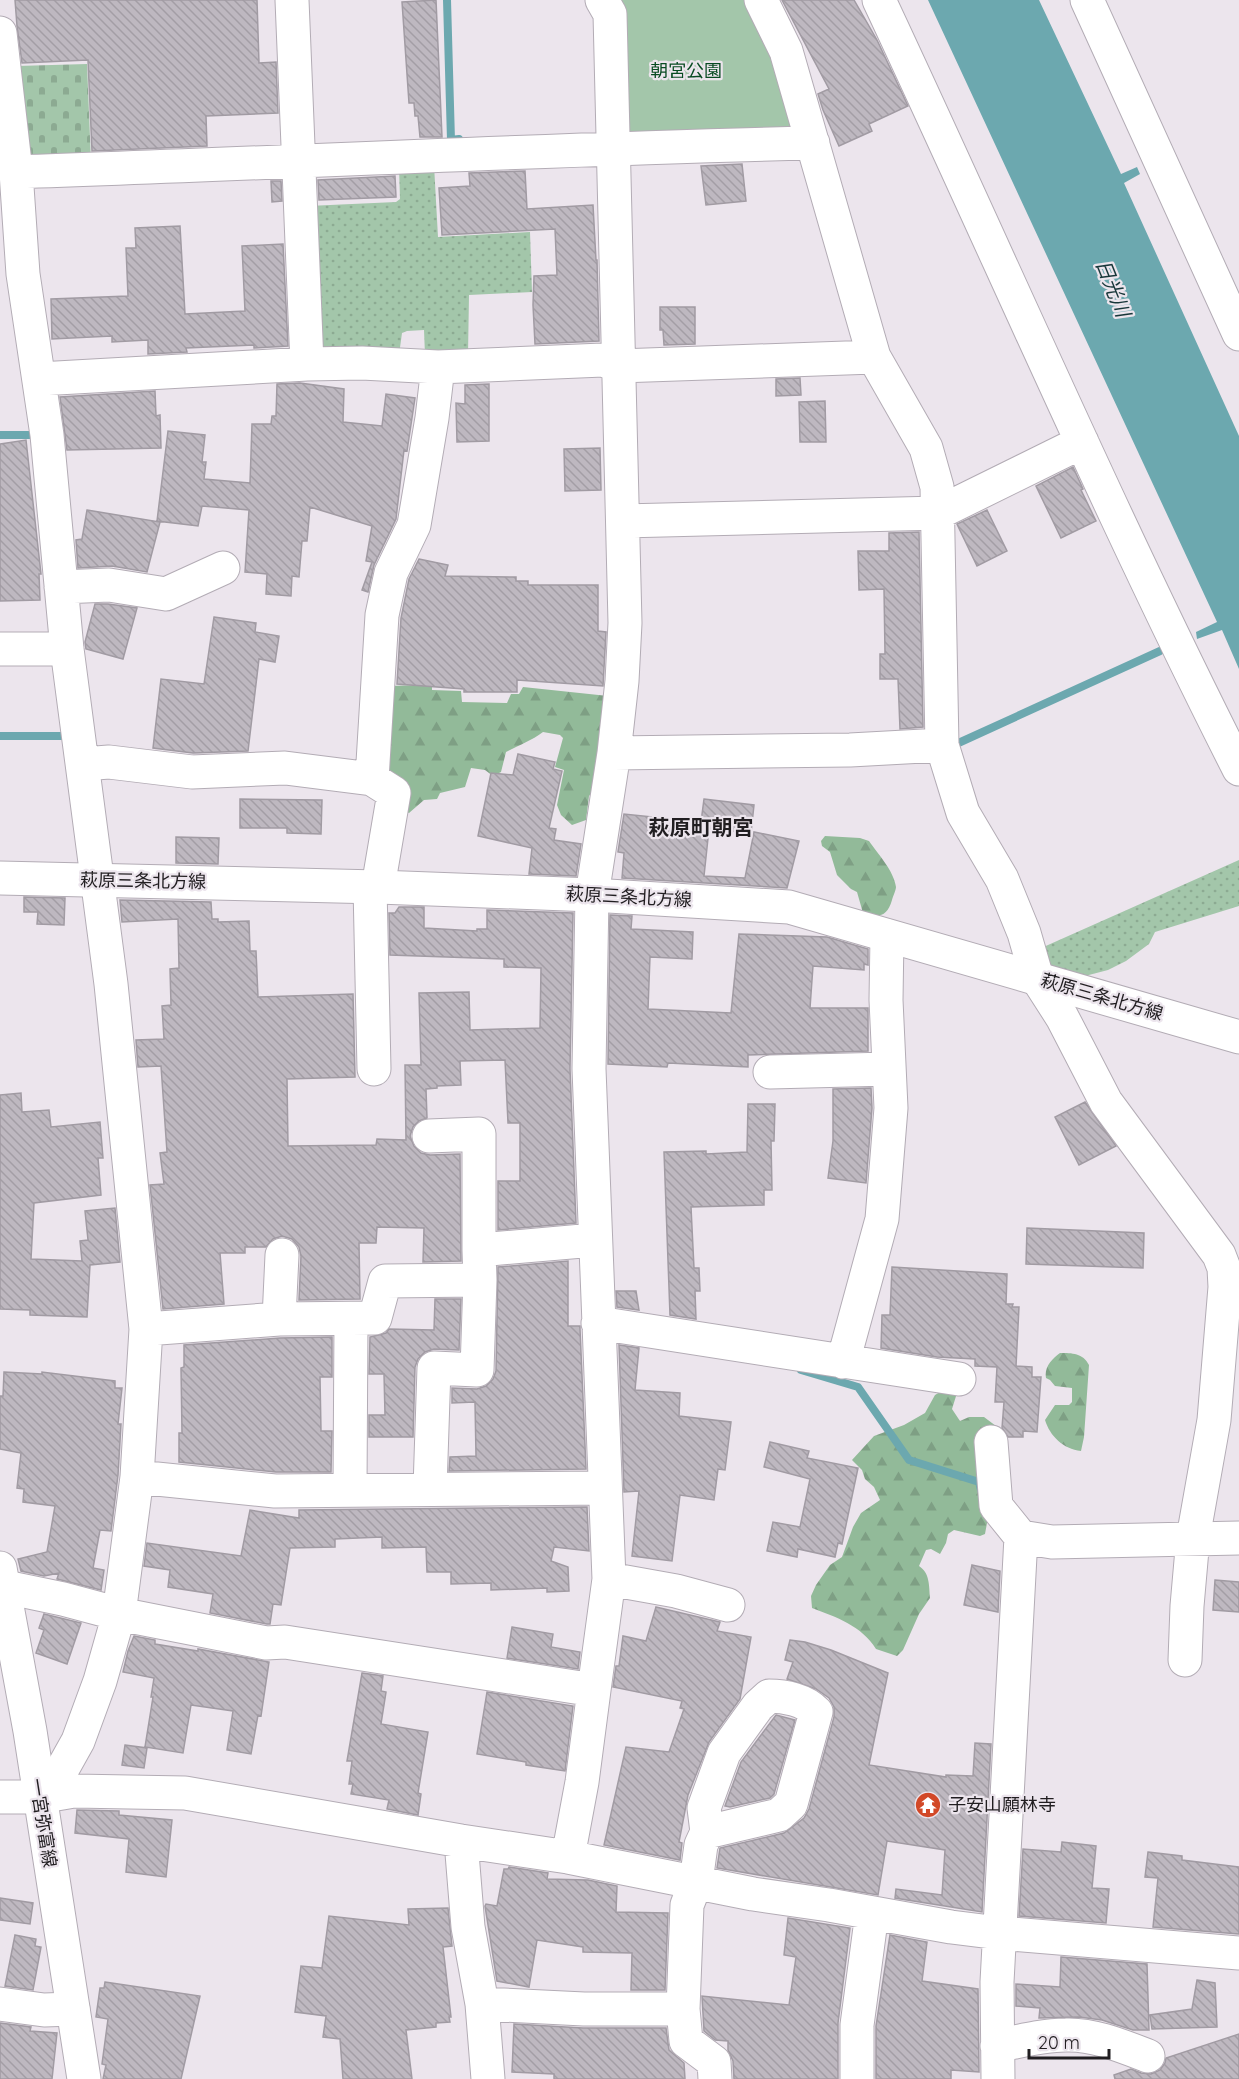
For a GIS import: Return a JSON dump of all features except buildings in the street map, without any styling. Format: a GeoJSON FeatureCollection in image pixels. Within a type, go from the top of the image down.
{"type":"FeatureCollection","features":[{"type":"Feature","properties":{"kind":"street"},"geometry":{"type":"LineString","coordinates":[[292,0],[307,364]]}},
{"type":"Feature","properties":{"kind":"street"},"geometry":{"type":"LineString","coordinates":[[568,1857],[582,1782],[609,1578],[589,1069],[592,895],[614,753],[622,681],[625,623],[610,14],[602,0]]}},
{"type":"Feature","properties":{"kind":"street"},"geometry":{"type":"LineString","coordinates":[[761,0],[786,51],[873,357],[926,448],[938,487],[942,745],[963,813],[1002,879],[1024,933],[1037,978],[1062,1017],[1106,1102],[1219,1256],[1224,1268],[1225,1287],[1214,1420],[1192,1538],[1186,1606],[1185,1660]]}},
{"type":"Feature","properties":{"kind":"street"},"geometry":{"type":"LineString","coordinates":[[879,0],[1082,442],[1191,674],[1239,769]]}},
{"type":"Feature","properties":{"kind":"street"},"geometry":{"type":"LineString","coordinates":[[1087,0],[1239,334]]}},
{"type":"Feature","properties":{"kind":"street"},"geometry":{"type":"LineString","coordinates":[[0,33],[16,172],[12,274],[39,379],[47,435],[67,649],[111,984],[146,1329],[136,1477],[119,1614],[100,1681],[78,1742],[59,1775],[39,1797]]}},
{"type":"Feature","properties":{"kind":"street"},"geometry":{"type":"LineString","coordinates":[[16,172],[612,148],[813,143]]}},
{"type":"Feature","properties":{"kind":"street"},"geometry":{"type":"LineString","coordinates":[[39,379],[307,364],[362,363],[438,367],[603,360],[619,366],[873,357]]}},
{"type":"Feature","properties":{"kind":"street"},"geometry":{"type":"LineString","coordinates":[[372,779],[382,615],[391,573],[414,525],[438,367]]}},
{"type":"Feature","properties":{"kind":"street"},"geometry":{"type":"LineString","coordinates":[[623,521],[938,513],[1082,442]]}},
{"type":"Feature","properties":{"kind":"street"},"geometry":{"type":"LineString","coordinates":[[62,587],[109,585],[166,594],[223,568]]}},
{"type":"Feature","properties":{"kind":"street"},"geometry":{"type":"LineString","coordinates":[[0,649],[67,649]]}},
{"type":"Feature","properties":{"kind":"street"},"geometry":{"type":"LineString","coordinates":[[614,753],[850,750],[942,745]]}},
{"type":"Feature","properties":{"kind":"street"},"geometry":{"type":"LineString","coordinates":[[83,764],[109,762],[192,772],[285,768],[372,779],[394,793],[374,887],[374,1069]]}},
{"type":"Feature","properties":{"kind":"street","name":"萩原三条北方線"},"geometry":{"type":"LineString","coordinates":[[0,878],[592,895],[789,907],[1239,1037]]}},
{"type":"Feature","properties":{"kind":"street"},"geometry":{"type":"LineString","coordinates":[[843,1362],[882,1219],[891,1108],[886,1000],[887,936]]}},
{"type":"Feature","properties":{"kind":"street"},"geometry":{"type":"LineString","coordinates":[[770,1072],[889,1069]]}},
{"type":"Feature","properties":{"kind":"street"},"geometry":{"type":"LineString","coordinates":[[429,1136],[479,1134],[480,1265],[477,1370],[434,1368],[430,1488]]}},
{"type":"Feature","properties":{"kind":"street"},"geometry":{"type":"LineString","coordinates":[[146,1329],[279,1319],[375,1318],[385,1281],[480,1265],[594,1240]]}},
{"type":"Feature","properties":{"kind":"street"},"geometry":{"type":"LineString","coordinates":[[279,1319],[282,1255]]}},
{"type":"Feature","properties":{"kind":"street"},"geometry":{"type":"LineString","coordinates":[[351,1319],[351,1489]]}},
{"type":"Feature","properties":{"kind":"street"},"geometry":{"type":"LineString","coordinates":[[598,1323],[959,1379]]}},
{"type":"Feature","properties":{"kind":"street"},"geometry":{"type":"LineString","coordinates":[[991,1442],[996,1506],[1021,1537],[1052,1542],[1239,1538]]}},
{"type":"Feature","properties":{"kind":"street"},"geometry":{"type":"LineString","coordinates":[[136,1477],[275,1491],[604,1488]]}},
{"type":"Feature","properties":{"kind":"street"},"geometry":{"type":"LineString","coordinates":[[998,2079],[999,1933],[1021,1537]]}},
{"type":"Feature","properties":{"kind":"street"},"geometry":{"type":"LineString","coordinates":[[609,1578],[676,1591],[728,1605]]}},
{"type":"Feature","properties":{"kind":"street"},"geometry":{"type":"LineString","coordinates":[[1,1580],[119,1614],[267,1643],[285,1642],[594,1690]]}},
{"type":"Feature","properties":{"kind":"street","name":"一宮弥富線"},"geometry":{"type":"LineString","coordinates":[[1,1580],[30,1731],[84,2079]]}},
{"type":"Feature","properties":{"kind":"street"},"geometry":{"type":"LineString","coordinates":[[0,1797],[39,1797],[74,1791],[185,1792],[460,1841],[568,1857],[753,1894],[999,1933],[1239,1953]]}},
{"type":"Feature","properties":{"kind":"street"},"geometry":{"type":"LineString","coordinates":[[707,1832],[701,1845],[696,1882],[687,1905],[683,2009],[686,2041],[714,2062],[715,2079]]}},
{"type":"Feature","properties":{"kind":"street"},"geometry":{"type":"LineString","coordinates":[[460,1841],[468,1927],[483,2004],[488,2079]]}},
{"type":"Feature","properties":{"kind":"street"},"geometry":{"type":"LineString","coordinates":[[857,2079],[857,2025],[872,1913]]}},
{"type":"Feature","properties":{"kind":"street"},"geometry":{"type":"LineString","coordinates":[[0,2004],[44,2010],[73,2009]]}},
{"type":"Feature","properties":{"kind":"street"},"geometry":{"type":"LineString","coordinates":[[483,2004],[584,2009],[683,2009]]}},
{"type":"Feature","properties":{"kind":"street"},"geometry":{"type":"LineString","coordinates":[[997,2046],[1036,2038],[1067,2035],[1103,2041],[1148,2056]]}},
{"type":"Feature","properties":{"kind":"green space","name":"朝宮公園"},"geometry":{"type":"Polygon","coordinates":[[[608,0],[754,0],[796,127],[615,145],[608,0]]]}},
{"type":"Feature","properties":{"kind":"green space"},"geometry":{"type":"Polygon","coordinates":[[[87,64],[91,162],[27,156],[17,66],[87,64]]]}},
{"type":"Feature","properties":{"kind":"green space"},"geometry":{"type":"Polygon","coordinates":[[[434,165],[438,237],[530,232],[532,292],[469,295],[468,355],[425,355],[424,330],[402,333],[399,355],[321,354],[308,206],[396,202],[400,199],[399,167],[434,165]]]}},
{"type":"Feature","properties":{"kind":"green space"},"geometry":{"type":"Polygon","coordinates":[[[432,682],[432,690],[461,691],[462,702],[507,703],[511,694],[519,694],[523,687],[608,696],[600,783],[589,796],[586,820],[572,825],[561,815],[557,805],[564,770],[555,767],[563,738],[560,735],[543,732],[506,752],[501,772],[493,776],[485,770],[471,768],[465,787],[440,793],[437,799],[424,800],[409,813],[398,808],[378,774],[390,686],[432,682]]]}},
{"type":"Feature","properties":{"kind":"green space"},"geometry":{"type":"Polygon","coordinates":[[[825,836],[860,838],[869,841],[895,881],[896,887],[890,906],[885,913],[873,915],[863,913],[857,892],[837,875],[830,852],[822,846],[821,841],[825,836]]]}},
{"type":"Feature","properties":{"kind":"green space"},"geometry":{"type":"Polygon","coordinates":[[[1239,860],[1239,906],[1155,932],[1149,944],[1126,961],[1108,970],[1085,976],[1051,970],[1039,949],[1239,860]]]}},
{"type":"Feature","properties":{"kind":"green space"},"geometry":{"type":"Polygon","coordinates":[[[1060,1353],[1080,1356],[1089,1365],[1081,1451],[1068,1448],[1058,1441],[1045,1420],[1055,1405],[1069,1405],[1072,1402],[1072,1388],[1055,1386],[1046,1378],[1047,1367],[1060,1353]]]}},
{"type":"Feature","properties":{"kind":"green space"},"geometry":{"type":"Polygon","coordinates":[[[947,1388],[957,1393],[952,1409],[960,1421],[969,1417],[984,1417],[996,1426],[1001,1446],[985,1534],[980,1536],[954,1530],[948,1534],[940,1554],[931,1549],[926,1550],[919,1566],[927,1576],[930,1598],[919,1614],[903,1650],[897,1656],[876,1649],[863,1634],[848,1623],[812,1608],[811,1596],[830,1565],[842,1557],[861,1513],[880,1500],[874,1487],[865,1479],[862,1470],[852,1460],[874,1436],[904,1425],[925,1413],[935,1395],[947,1388]]]}},
{"type":"Feature","properties":{"kind":"water","name":"日光川"},"geometry":{"type":"Polygon","coordinates":[[[928,0],[1039,0],[1121,174],[1137,167],[1140,174],[1124,183],[1239,436],[1239,669],[1222,630],[1197,639],[1196,632],[1217,622],[928,0]]]}},
{"type":"Feature","properties":{"kind":"waterway"},"geometry":{"type":"LineString","coordinates":[[447,0],[451,140],[459,139]]}},
{"type":"Feature","properties":{"kind":"waterway"},"geometry":{"type":"LineString","coordinates":[[0,435],[32,435]]}},
{"type":"Feature","properties":{"kind":"waterway"},"geometry":{"type":"LineString","coordinates":[[955,749],[954,745],[1160,651]]}},
{"type":"Feature","properties":{"kind":"waterway"},"geometry":{"type":"LineString","coordinates":[[0,736],[65,736]]}},
{"type":"Feature","properties":{"kind":"waterway"},"geometry":{"type":"LineString","coordinates":[[801,1370],[858,1387],[909,1460],[979,1482],[981,1490]]}},
{"type":"Feature","properties":{"kind":"place","name":"子安山願林寺"},"geometry":{"type":"Point","coordinates":[928,1805]}},
{"type":"Feature","properties":{"kind":"district","name":"萩原町朝宮"},"geometry":{"type":"Point","coordinates":[701,828]}}]}
